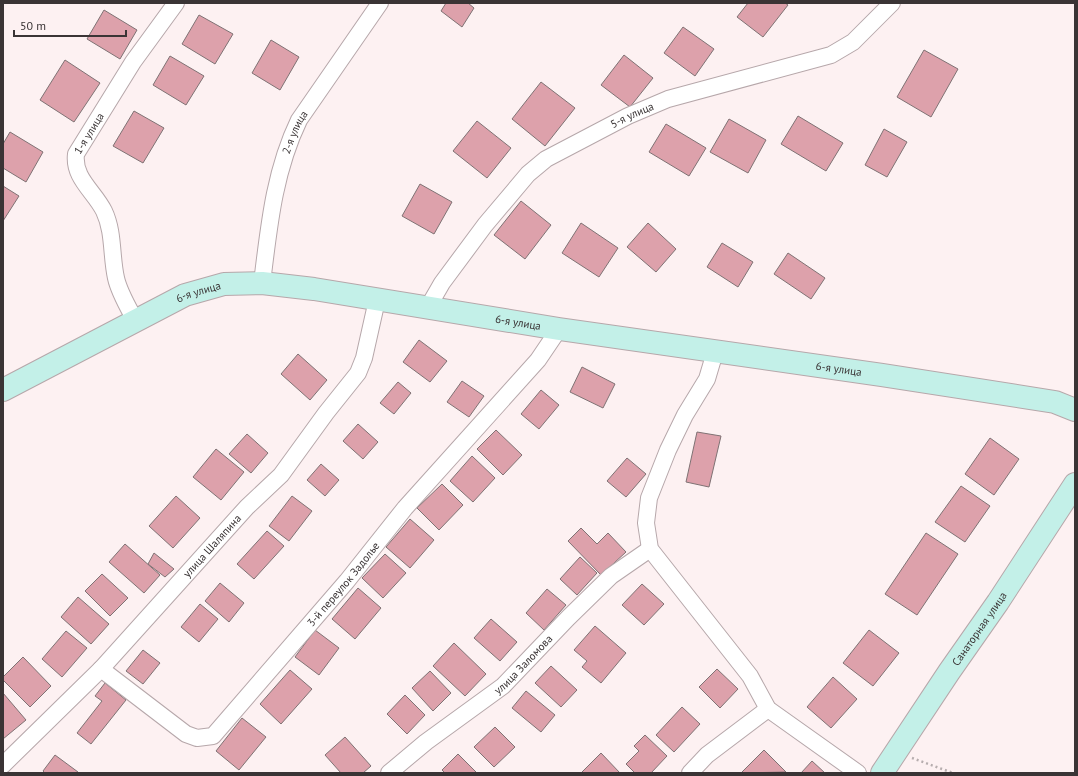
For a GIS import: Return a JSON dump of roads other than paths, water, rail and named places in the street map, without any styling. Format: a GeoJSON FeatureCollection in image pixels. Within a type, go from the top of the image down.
{"type":"FeatureCollection","features":[{"type":"Feature","properties":{"kind":"street","name":"1-я улица"},"geometry":{"type":"LineString","coordinates":[[135,320],[116,279],[110,234],[104,211],[79,174],[75,162],[76,154],[133,62],[176,3]]}},
{"type":"Feature","properties":{"kind":"street","name":"2-я улица"},"geometry":{"type":"LineString","coordinates":[[262,283],[277,181],[289,142],[299,120],[380,3]]}},
{"type":"Feature","properties":{"kind":"street","name":"5-я улица"},"geometry":{"type":"LineString","coordinates":[[427,309],[442,283],[486,224],[528,174],[546,159],[628,116],[668,99],[690,92],[736,82],[831,55],[853,42],[892,3]]}},
{"type":"Feature","properties":{"kind":"street","name":"6-я улица"},"geometry":{"type":"LineString","coordinates":[[3,390],[171,301],[204,288],[224,284],[262,283],[314,289],[559,330],[1065,400],[1075,410]]}},
{"type":"Feature","properties":{"kind":"street","name":"улица Шаляпина"},"geometry":{"type":"LineString","coordinates":[[3,765],[101,669],[242,513],[281,475],[326,413],[358,373],[364,358],[376,300]]}},
{"type":"Feature","properties":{"kind":"street","name":"3-й переулок Задолье"},"geometry":{"type":"LineString","coordinates":[[101,669],[186,734],[197,738],[213,736],[347,582],[405,508],[538,360],[559,330]]}},
{"type":"Feature","properties":{"kind":"street"},"geometry":{"type":"LineString","coordinates":[[715,352],[707,378],[685,415],[671,443],[649,498],[646,523],[650,549],[750,676],[768,709],[858,773]]}},
{"type":"Feature","properties":{"kind":"street","name":"Санаторная улица"},"geometry":{"type":"LineString","coordinates":[[882,773],[949,672],[998,602],[1075,484]]}},
{"type":"Feature","properties":{"kind":"street","name":"улица Заломова"},"geometry":{"type":"LineString","coordinates":[[389,773],[426,742],[503,686],[568,618],[611,576],[650,549]]}},
{"type":"Feature","properties":{"kind":"street"},"geometry":{"type":"LineString","coordinates":[[690,773],[707,755],[768,709]]}}]}
